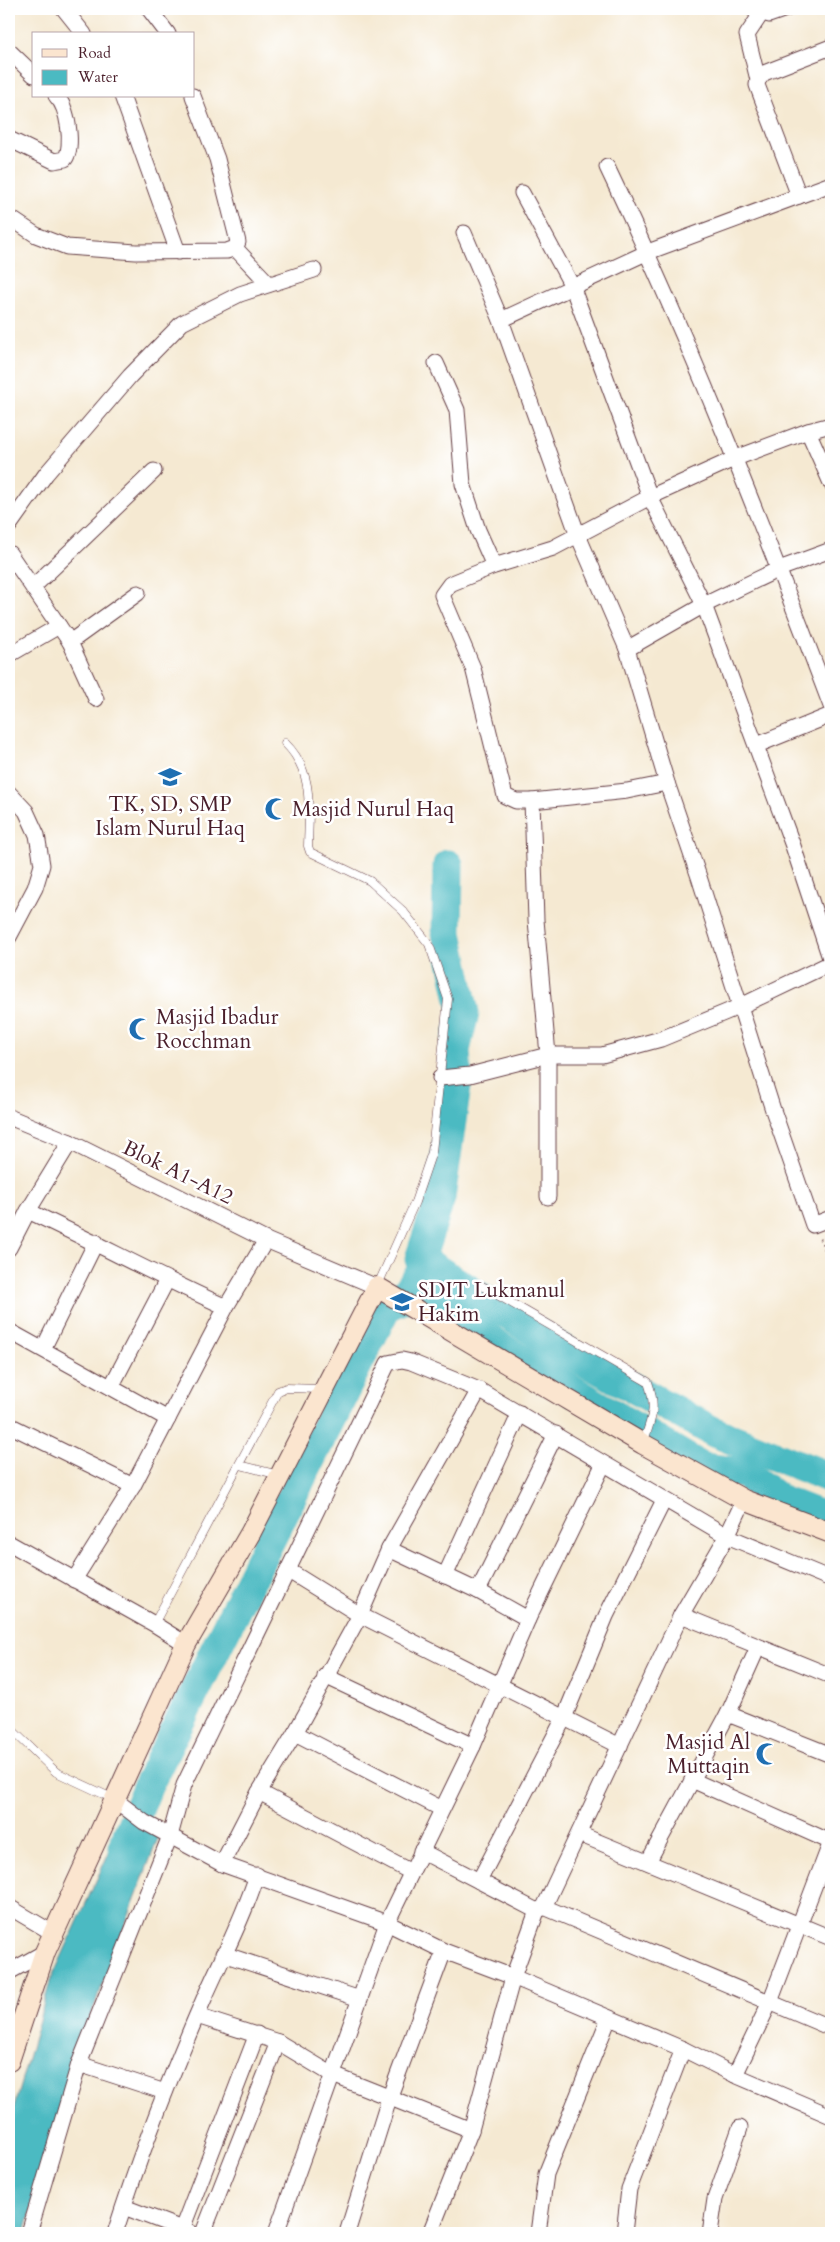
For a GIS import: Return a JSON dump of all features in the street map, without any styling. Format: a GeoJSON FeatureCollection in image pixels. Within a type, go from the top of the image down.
{"type":"FeatureCollection","features":[{"type":"Feature","properties":{"kind":"street"},"geometry":{"type":"LineString","coordinates":[[64,9],[82,32]]}},
{"type":"Feature","properties":{"kind":"street"},"geometry":{"type":"LineString","coordinates":[[149,9],[166,32]]}},
{"type":"Feature","properties":{"kind":"street"},"geometry":{"type":"LineString","coordinates":[[786,9],[769,15],[757,11],[747,35],[758,80],[757,85],[799,196]]}},
{"type":"Feature","properties":{"kind":"street"},"geometry":{"type":"LineString","coordinates":[[758,80],[764,73],[831,47]]}},
{"type":"Feature","properties":{"kind":"street"},"geometry":{"type":"LineString","coordinates":[[9,51],[32,73]]}},
{"type":"Feature","properties":{"kind":"street"},"geometry":{"type":"LineString","coordinates":[[9,139],[54,161],[65,159],[69,154],[70,140],[63,98]]}},
{"type":"Feature","properties":{"kind":"street"},"geometry":{"type":"LineString","coordinates":[[123,98],[178,252]]}},
{"type":"Feature","properties":{"kind":"street"},"geometry":{"type":"LineString","coordinates":[[9,217],[36,235],[67,248],[103,251],[178,252],[227,251],[235,248],[238,242],[217,159],[194,98]]}},
{"type":"Feature","properties":{"kind":"street"},"geometry":{"type":"LineString","coordinates":[[607,167],[648,252],[736,458],[831,706]]}},
{"type":"Feature","properties":{"kind":"street"},"geometry":{"type":"LineString","coordinates":[[501,320],[648,252],[831,184]]}},
{"type":"Feature","properties":{"kind":"street"},"geometry":{"type":"LineString","coordinates":[[446,1078],[470,1075],[548,1055],[602,1055],[661,1039],[741,1006],[831,962],[793,846],[704,604],[650,497],[572,286],[522,193]]}},
{"type":"Feature","properties":{"kind":"street"},"geometry":{"type":"LineString","coordinates":[[464,233],[501,320],[578,533],[627,649],[667,783],[741,1006],[773,1110],[813,1225],[831,1218]]}},
{"type":"Feature","properties":{"kind":"street"},"geometry":{"type":"LineString","coordinates":[[235,248],[269,284]]}},
{"type":"Feature","properties":{"kind":"street"},"geometry":{"type":"LineString","coordinates":[[9,526],[46,474],[130,376],[182,323],[240,294],[314,270]]}},
{"type":"Feature","properties":{"kind":"street"},"geometry":{"type":"LineString","coordinates":[[436,363],[457,410],[463,484],[478,530],[494,566]]}},
{"type":"Feature","properties":{"kind":"street"},"geometry":{"type":"LineString","coordinates":[[667,783],[627,792],[532,801],[516,801],[505,796],[473,668],[442,595],[450,584],[494,566],[553,548],[578,533],[650,497],[736,458],[831,424]]}},
{"type":"Feature","properties":{"kind":"street"},"geometry":{"type":"LineString","coordinates":[[808,431],[831,483]]}},
{"type":"Feature","properties":{"kind":"street"},"geometry":{"type":"LineString","coordinates":[[34,587],[154,472]]}},
{"type":"Feature","properties":{"kind":"street"},"geometry":{"type":"LineString","coordinates":[[627,649],[704,604],[779,569],[831,550]]}},
{"type":"Feature","properties":{"kind":"street"},"geometry":{"type":"LineString","coordinates":[[9,553],[70,642],[96,699]]}},
{"type":"Feature","properties":{"kind":"street"},"geometry":{"type":"LineString","coordinates":[[70,642],[138,593]]}},
{"type":"Feature","properties":{"kind":"street"},"geometry":{"type":"LineString","coordinates":[[9,655],[59,626]]}},
{"type":"Feature","properties":{"kind":"street"},"geometry":{"type":"LineString","coordinates":[[757,745],[831,715]]}},
{"type":"Feature","properties":{"kind":"street"},"geometry":{"type":"LineString","coordinates":[[9,793],[26,811],[37,835],[42,865],[35,888],[9,937]]}},
{"type":"Feature","properties":{"kind":"street"},"geometry":{"type":"LineString","coordinates":[[532,801],[536,920],[548,1055],[548,1197]]}},
{"type":"Feature","properties":{"kind":"street","name":"Blok A1-A12"},"geometry":{"type":"LineString","coordinates":[[9,1117],[70,1142],[266,1240],[377,1287]]}},
{"type":"Feature","properties":{"kind":"street"},"geometry":{"type":"LineString","coordinates":[[9,1248],[28,1211],[70,1142]]}},
{"type":"Feature","properties":{"kind":"street"},"geometry":{"type":"LineString","coordinates":[[28,1211],[96,1242],[167,1280],[226,1307]]}},
{"type":"Feature","properties":{"kind":"street"},"geometry":{"type":"LineString","coordinates":[[74,1580],[133,1486],[226,1307],[266,1240]]}},
{"type":"Feature","properties":{"kind":"street"},"geometry":{"type":"LineString","coordinates":[[43,1349],[96,1242]]}},
{"type":"Feature","properties":{"kind":"street"},"geometry":{"type":"LineString","coordinates":[[111,1387],[167,1280]]}},
{"type":"Feature","properties":{"kind":"street"},"geometry":{"type":"LineString","coordinates":[[9,2061],[53,1933],[119,1802],[186,1644],[251,1532],[377,1287],[643,1444],[741,1506],[831,1533]]}},
{"type":"Feature","properties":{"kind":"street"},"geometry":{"type":"LineString","coordinates":[[9,1331],[168,1419]]}},
{"type":"Feature","properties":{"kind":"street"},"geometry":{"type":"LineString","coordinates":[[29,2233],[79,2064],[170,1836],[184,1785],[388,1363],[402,1360],[411,1362],[479,1390],[556,1434],[603,1465],[664,1500],[728,1534],[831,1579]]}},
{"type":"Feature","properties":{"kind":"street"},"geometry":{"type":"LineString","coordinates":[[222,1864],[259,1792],[295,1733],[360,1614],[389,1549],[479,1390]]}},
{"type":"Feature","properties":{"kind":"street"},"geometry":{"type":"LineString","coordinates":[[445,1576],[520,1413]]}},
{"type":"Feature","properties":{"kind":"street"},"geometry":{"type":"LineString","coordinates":[[9,1425],[133,1486]]}},
{"type":"Feature","properties":{"kind":"street"},"geometry":{"type":"LineString","coordinates":[[478,1591],[556,1434]]}},
{"type":"Feature","properties":{"kind":"street"},"geometry":{"type":"LineString","coordinates":[[276,2233],[387,1923],[472,1746],[528,1619],[603,1465]]}},
{"type":"Feature","properties":{"kind":"street"},"geometry":{"type":"LineString","coordinates":[[479,1881],[564,1718],[606,1616],[664,1500]]}},
{"type":"Feature","properties":{"kind":"street"},"geometry":{"type":"LineString","coordinates":[[430,2233],[471,2130],[513,1977],[541,1909],[579,1834],[681,1615],[728,1534],[741,1506]]}},
{"type":"Feature","properties":{"kind":"street"},"geometry":{"type":"LineString","coordinates":[[9,1543],[154,1624],[186,1644]]}},
{"type":"Feature","properties":{"kind":"street"},"geometry":{"type":"LineString","coordinates":[[389,1549],[478,1591],[528,1619]]}},
{"type":"Feature","properties":{"kind":"street"},"geometry":{"type":"LineString","coordinates":[[289,1571],[360,1614],[620,1746]]}},
{"type":"Feature","properties":{"kind":"street"},"geometry":{"type":"LineString","coordinates":[[681,1615],[831,1676]]}},
{"type":"Feature","properties":{"kind":"street"},"geometry":{"type":"LineString","coordinates":[[648,1862],[728,1714],[758,1647]]}},
{"type":"Feature","properties":{"kind":"street"},"geometry":{"type":"LineString","coordinates":[[325,1676],[472,1746]]}},
{"type":"Feature","properties":{"kind":"street"},"geometry":{"type":"LineString","coordinates":[[728,1714],[831,1755]]}},
{"type":"Feature","properties":{"kind":"street"},"geometry":{"type":"LineString","coordinates":[[295,1733],[442,1809]]}},
{"type":"Feature","properties":{"kind":"street"},"geometry":{"type":"LineString","coordinates":[[692,1780],[831,1842],[770,2002],[735,2075]]}},
{"type":"Feature","properties":{"kind":"street"},"geometry":{"type":"LineString","coordinates":[[259,1792],[411,1872]]}},
{"type":"Feature","properties":{"kind":"street"},"geometry":{"type":"LineString","coordinates":[[119,1802],[144,1822],[222,1864],[387,1923],[444,1951],[513,1977],[683,2049],[735,2075],[831,2116]]}},
{"type":"Feature","properties":{"kind":"street"},"geometry":{"type":"LineString","coordinates":[[579,1834],[831,1938]]}},
{"type":"Feature","properties":{"kind":"street"},"geometry":{"type":"LineString","coordinates":[[421,1851],[479,1881],[541,1909],[831,2028]]}},
{"type":"Feature","properties":{"kind":"street"},"geometry":{"type":"LineString","coordinates":[[115,2233],[165,2092],[223,1954],[249,1899],[257,1875]]}},
{"type":"Feature","properties":{"kind":"street"},"geometry":{"type":"LineString","coordinates":[[9,1907],[53,1933]]}},
{"type":"Feature","properties":{"kind":"street"},"geometry":{"type":"LineString","coordinates":[[347,2233],[390,2096],[444,1951]]}},
{"type":"Feature","properties":{"kind":"street"},"geometry":{"type":"LineString","coordinates":[[9,1972],[45,1952]]}},
{"type":"Feature","properties":{"kind":"street"},"geometry":{"type":"LineString","coordinates":[[223,1954],[360,1999]]}},
{"type":"Feature","properties":{"kind":"street"},"geometry":{"type":"LineString","coordinates":[[197,2016],[278,2042],[333,2074],[471,2130]]}},
{"type":"Feature","properties":{"kind":"street"},"geometry":{"type":"LineString","coordinates":[[538,2233],[546,2174],[609,2018]]}},
{"type":"Feature","properties":{"kind":"street"},"geometry":{"type":"LineString","coordinates":[[124,2207],[188,2231],[257,2034]]}},
{"type":"Feature","properties":{"kind":"street"},"geometry":{"type":"LineString","coordinates":[[203,2233],[278,2042]]}},
{"type":"Feature","properties":{"kind":"street"},"geometry":{"type":"LineString","coordinates":[[624,2233],[629,2189],[683,2049]]}},
{"type":"Feature","properties":{"kind":"street"},"geometry":{"type":"LineString","coordinates":[[79,2064],[165,2092]]}},
{"type":"Feature","properties":{"kind":"street"},"geometry":{"type":"LineString","coordinates":[[710,2233],[715,2199],[740,2128]]}},
{"type":"Feature","properties":{"kind":"lane"},"geometry":{"type":"LineString","coordinates":[[285,743],[294,751],[303,768],[309,790],[308,846],[310,852],[370,882],[403,911],[429,944],[448,998],[446,1078],[432,1152],[415,1202],[377,1287]]}},
{"type":"Feature","properties":{"kind":"lane"},"geometry":{"type":"LineString","coordinates":[[482,1286],[648,1382],[653,1397],[654,1413],[643,1444]]}},
{"type":"Feature","properties":{"kind":"lane"},"geometry":{"type":"LineString","coordinates":[[154,1624],[278,1391],[286,1388],[324,1390]]}},
{"type":"Feature","properties":{"kind":"lane"},"geometry":{"type":"LineString","coordinates":[[240,1465],[280,1475]]}},
{"type":"Feature","properties":{"kind":"lane"},"geometry":{"type":"LineString","coordinates":[[9,1727],[56,1772],[119,1802]]}},
{"type":"Feature","properties":{"kind":"path"},"geometry":{"type":"LineString","coordinates":[[813,1225],[831,1261]]}},
{"type":"Feature","properties":{"kind":"water"},"geometry":{"type":"Polygon","coordinates":[[[130,1806],[163,1825],[78,2049],[25,2233],[9,2233],[9,2124],[50,1982],[130,1806]]]}},
{"type":"Feature","properties":{"kind":"waterway"},"geometry":{"type":"LineString","coordinates":[[448,865],[447,933],[464,1013],[455,1050],[457,1079],[440,1198],[420,1259],[562,1349],[714,1432],[831,1478]]}},
{"type":"Feature","properties":{"kind":"waterway"},"geometry":{"type":"LineString","coordinates":[[123,1847],[148,1785],[386,1307],[401,1300],[419,1275],[492,1342],[703,1468],[744,1473],[780,1500],[831,1520]]}},
{"type":"Feature","properties":{"kind":"place","name":"TK, SD, SMP Islam Nurul Haq"},"geometry":{"type":"Point","coordinates":[170,777]}},
{"type":"Feature","properties":{"kind":"place","name":"Masjid Nurul Haq"},"geometry":{"type":"Point","coordinates":[276,809]}},
{"type":"Feature","properties":{"kind":"place","name":"Masjid Ibadur Rocchman"},"geometry":{"type":"Point","coordinates":[140,1029]}},
{"type":"Feature","properties":{"kind":"place","name":"SDIT Lukmanul Hakim"},"geometry":{"type":"Point","coordinates":[402,1302]}},
{"type":"Feature","properties":{"kind":"place","name":"Masjid Al Muttaqin"},"geometry":{"type":"Point","coordinates":[767,1754]}}]}
